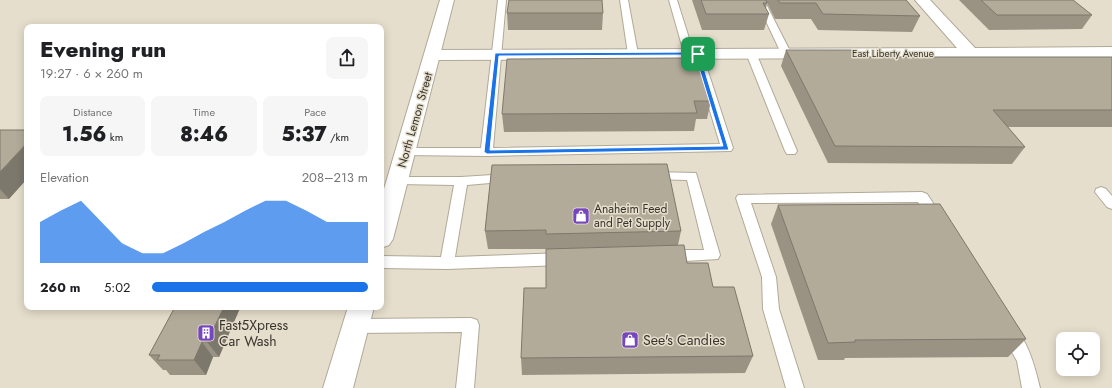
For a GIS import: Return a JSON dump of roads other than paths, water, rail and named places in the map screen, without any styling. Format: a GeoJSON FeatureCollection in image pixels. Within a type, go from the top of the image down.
{"type":"FeatureCollection","features":[{"type":"Feature","properties":{"kind":"street","name":"North Lemon Street"},"geometry":{"type":"LineString","coordinates":[[384,229],[447,0]]}},
{"type":"Feature","properties":{"kind":"street"},"geometry":{"type":"LineString","coordinates":[[922,0],[970,52]]}},
{"type":"Feature","properties":{"kind":"street","name":"East Liberty Avenue"},"geometry":{"type":"LineString","coordinates":[[433,55],[1112,52]]}},
{"type":"Feature","properties":{"kind":"street"},"geometry":{"type":"LineString","coordinates":[[338,388],[359,317]]}},
{"type":"Feature","properties":{"kind":"lane"},"geometry":{"type":"LineString","coordinates":[[487,152],[502,0]]}},
{"type":"Feature","properties":{"kind":"lane"},"geometry":{"type":"LineString","coordinates":[[624,0],[633,54]]}},
{"type":"Feature","properties":{"kind":"lane"},"geometry":{"type":"LineString","coordinates":[[406,152],[727,148],[673,0]]}},
{"type":"Feature","properties":{"kind":"lane"},"geometry":{"type":"LineString","coordinates":[[760,0],[786,53]]}},
{"type":"Feature","properties":{"kind":"lane"},"geometry":{"type":"LineString","coordinates":[[751,53],[791,151]]}},
{"type":"Feature","properties":{"kind":"lane"},"geometry":{"type":"LineString","coordinates":[[636,177],[692,176],[713,255],[658,257]]}},
{"type":"Feature","properties":{"kind":"lane"},"geometry":{"type":"LineString","coordinates":[[398,180],[461,181],[486,178],[517,178]]}},
{"type":"Feature","properties":{"kind":"lane"},"geometry":{"type":"LineString","coordinates":[[447,263],[461,181]]}},
{"type":"Feature","properties":{"kind":"lane"},"geometry":{"type":"LineString","coordinates":[[1112,192],[1101,192],[1112,204]]}},
{"type":"Feature","properties":{"kind":"lane"},"geometry":{"type":"LineString","coordinates":[[795,388],[771,309],[769,277],[743,198],[922,197],[943,229]]}},
{"type":"Feature","properties":{"kind":"lane"},"geometry":{"type":"LineString","coordinates":[[384,262],[447,263],[580,259]]}},
{"type":"Feature","properties":{"kind":"lane"},"geometry":{"type":"LineString","coordinates":[[359,317],[471,325],[465,388]]}},
{"type":"Feature","properties":{"kind":"lane"},"geometry":{"type":"LineString","coordinates":[[1001,320],[1025,359],[1031,388]]}},
{"type":"Feature","properties":{"kind":"place","name":"Anaheim Feed and Pet Supply"},"geometry":{"type":"Point","coordinates":[581,216]}},
{"type":"Feature","properties":{"kind":"place","name":"Fast5Xpress Car Wash"},"geometry":{"type":"Point","coordinates":[206,333]}},
{"type":"Feature","properties":{"kind":"place","name":"See's Candies"},"geometry":{"type":"Point","coordinates":[630,340]}}]}
